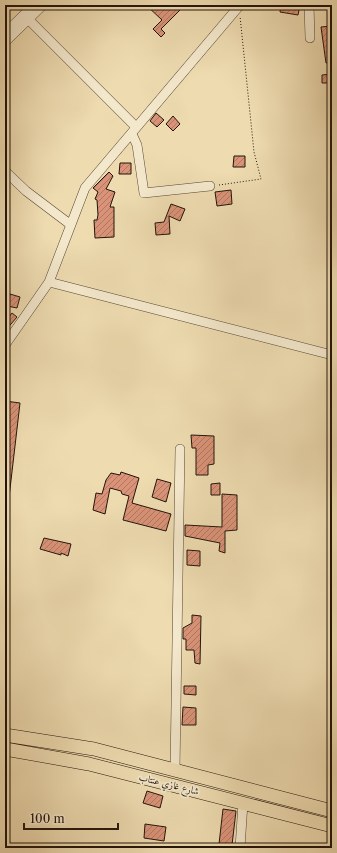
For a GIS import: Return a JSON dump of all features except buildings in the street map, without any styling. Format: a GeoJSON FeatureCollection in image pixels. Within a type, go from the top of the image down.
{"type":"FeatureCollection","features":[{"type":"Feature","properties":{"kind":"highway"},"geometry":{"type":"LineString","coordinates":[[5,735],[94,749],[332,811]]}},
{"type":"Feature","properties":{"kind":"highway","name":"شارع غازي عنتاب"},"geometry":{"type":"LineString","coordinates":[[5,749],[89,764],[332,826]]}},
{"type":"Feature","properties":{"kind":"street"},"geometry":{"type":"LineString","coordinates":[[5,33],[34,5]]}},
{"type":"Feature","properties":{"kind":"street"},"geometry":{"type":"LineString","coordinates":[[5,42],[43,5]]}},
{"type":"Feature","properties":{"kind":"street"},"geometry":{"type":"LineString","coordinates":[[309,5],[310,38]]}},
{"type":"Feature","properties":{"kind":"street"},"geometry":{"type":"LineString","coordinates":[[5,345],[49,282],[85,188],[238,7]]}},
{"type":"Feature","properties":{"kind":"street"},"geometry":{"type":"LineString","coordinates":[[28,19],[134,131],[144,193],[210,186]]}},
{"type":"Feature","properties":{"kind":"street"},"geometry":{"type":"LineString","coordinates":[[5,171],[26,191],[71,224]]}},
{"type":"Feature","properties":{"kind":"street"},"geometry":{"type":"LineString","coordinates":[[49,282],[332,355]]}},
{"type":"Feature","properties":{"kind":"street"},"geometry":{"type":"LineString","coordinates":[[175,770],[180,449]]}},
{"type":"Feature","properties":{"kind":"street"},"geometry":{"type":"LineString","coordinates":[[240,848],[243,803]]}},
{"type":"Feature","properties":{"kind":"path"},"geometry":{"type":"LineString","coordinates":[[210,186],[260,179],[254,152],[238,7]]}}]}
